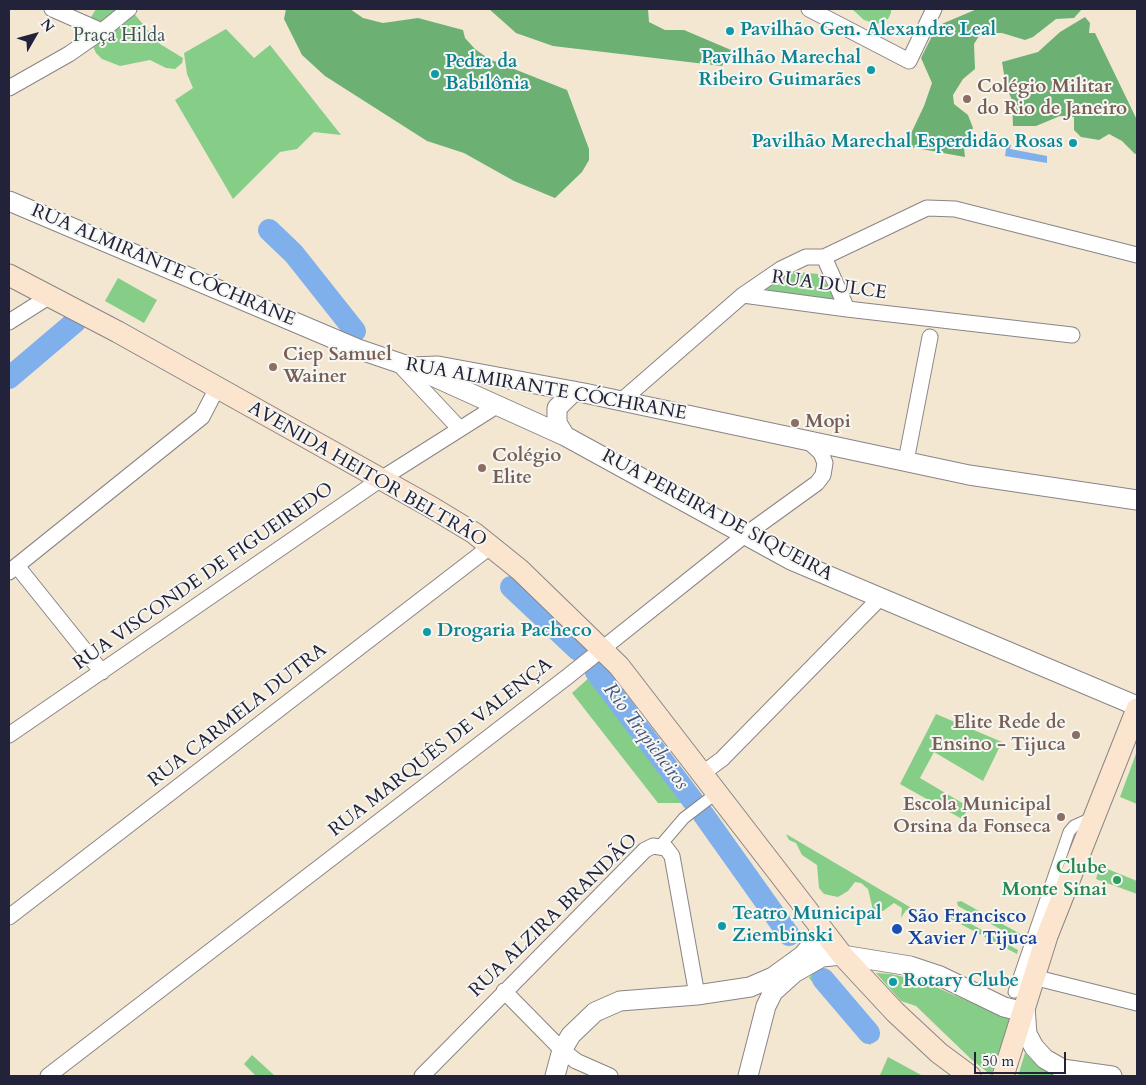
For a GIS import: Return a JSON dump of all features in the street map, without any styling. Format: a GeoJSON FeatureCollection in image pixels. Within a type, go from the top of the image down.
{"type":"FeatureCollection","features":[{"type":"Feature","properties":{"kind":"main road","name":"AVENIDA HEITOR BELTRÃO"},"geometry":{"type":"LineString","coordinates":[[9,275],[381,479],[466,529],[491,546],[520,570],[593,656],[704,773],[842,955],[895,1012],[939,1053],[970,1076]]}},
{"type":"Feature","properties":{"kind":"main road"},"geometry":{"type":"LineString","coordinates":[[1003,1076],[1019,1000],[1033,977],[1137,707]]}},
{"type":"Feature","properties":{"kind":"street"},"geometry":{"type":"LineString","coordinates":[[52,9],[102,31]]}},
{"type":"Feature","properties":{"kind":"street"},"geometry":{"type":"LineString","coordinates":[[9,88],[69,54],[102,31],[128,9]]}},
{"type":"Feature","properties":{"kind":"street"},"geometry":{"type":"LineString","coordinates":[[809,9],[909,61],[934,9]]}},
{"type":"Feature","properties":{"kind":"street","name":"RUA ALMIRANTE CÓCHRANE"},"geometry":{"type":"LineString","coordinates":[[9,201],[349,345],[405,365],[438,366],[574,391],[807,439],[969,475],[1137,500]]}},
{"type":"Feature","properties":{"kind":"street"},"geometry":{"type":"LineString","coordinates":[[743,295],[781,269],[806,257],[824,257],[927,208],[955,209],[1137,254]]}},
{"type":"Feature","properties":{"kind":"street"},"geometry":{"type":"LineString","coordinates":[[824,257],[847,309]]}},
{"type":"Feature","properties":{"kind":"street","name":"RUA DULCE"},"geometry":{"type":"LineString","coordinates":[[620,402],[743,295],[1072,335]]}},
{"type":"Feature","properties":{"kind":"street"},"geometry":{"type":"LineString","coordinates":[[9,322],[50,296]]}},
{"type":"Feature","properties":{"kind":"street"},"geometry":{"type":"LineString","coordinates":[[906,461],[930,337]]}},
{"type":"Feature","properties":{"kind":"street"},"geometry":{"type":"LineString","coordinates":[[405,365],[459,428]]}},
{"type":"Feature","properties":{"kind":"street","name":"RUA PEREIRA DE SIQUEIRA"},"geometry":{"type":"LineString","coordinates":[[405,365],[498,404],[565,436],[792,560],[1137,707]]}},
{"type":"Feature","properties":{"kind":"street"},"geometry":{"type":"LineString","coordinates":[[102,672],[13,569],[202,417],[217,388]]}},
{"type":"Feature","properties":{"kind":"street"},"geometry":{"type":"LineString","coordinates":[[565,436],[557,423],[557,408],[574,391]]}},
{"type":"Feature","properties":{"kind":"street","name":"RUA VISCONDE DE FIGUEIREDO"},"geometry":{"type":"LineString","coordinates":[[9,735],[381,479],[498,404]]}},
{"type":"Feature","properties":{"kind":"street","name":"RUA MARQUÊS DE VALENÇA"},"geometry":{"type":"LineString","coordinates":[[48,1076],[593,656],[745,535],[817,483],[823,475],[824,463],[821,453],[807,439]]}},
{"type":"Feature","properties":{"kind":"street","name":"RUA CARMELA DUTRA"},"geometry":{"type":"LineString","coordinates":[[9,917],[491,546]]}},
{"type":"Feature","properties":{"kind":"street"},"geometry":{"type":"LineString","coordinates":[[704,773],[728,753],[880,598]]}},
{"type":"Feature","properties":{"kind":"street","name":"RUA ALZIRA BRANDÃO"},"geometry":{"type":"LineString","coordinates":[[422,1076],[644,850],[653,846],[660,846],[691,812],[718,792]]}},
{"type":"Feature","properties":{"kind":"street"},"geometry":{"type":"LineString","coordinates":[[748,1076],[766,1006],[774,992],[794,974],[822,957],[842,955],[910,966],[940,976],[1004,1007],[1016,1010],[1034,930],[1069,832],[1074,826],[1094,817]]}},
{"type":"Feature","properties":{"kind":"street"},"geometry":{"type":"LineString","coordinates":[[660,846],[672,856],[697,995]]}},
{"type":"Feature","properties":{"kind":"street"},"geometry":{"type":"LineString","coordinates":[[555,1076],[562,1050],[571,1035],[595,1012],[620,1001],[697,995],[750,987],[772,977],[802,956],[818,938],[819,927]]}},
{"type":"Feature","properties":{"kind":"street"},"geometry":{"type":"LineString","coordinates":[[1033,977],[1137,1003]]}},
{"type":"Feature","properties":{"kind":"street"},"geometry":{"type":"LineString","coordinates":[[750,987],[763,998],[766,1006]]}},
{"type":"Feature","properties":{"kind":"street"},"geometry":{"type":"LineString","coordinates":[[504,991],[562,1050],[576,1061],[610,1076]]}},
{"type":"Feature","properties":{"kind":"street"},"geometry":{"type":"LineString","coordinates":[[1019,1000],[1028,1034],[1034,1047],[1045,1059],[1068,1073],[1112,1076]]}},
{"type":"Feature","properties":{"kind":"green space","name":"Praça Hilda"},"geometry":{"type":"Polygon","coordinates":[[[96,9],[130,9],[160,44],[183,58],[182,63],[175,69],[166,68],[150,60],[120,66],[102,59],[96,53],[89,38],[88,28],[91,17],[96,9]]]}},
{"type":"Feature","properties":{"kind":"green space"},"geometry":{"type":"Polygon","coordinates":[[[286,9],[350,9],[363,18],[383,23],[418,18],[463,30],[465,38],[475,49],[489,59],[567,90],[589,149],[589,160],[582,172],[555,198],[514,181],[464,153],[427,141],[325,76],[302,55],[284,19],[286,9]]]}},
{"type":"Feature","properties":{"kind":"green space"},"geometry":{"type":"Polygon","coordinates":[[[489,9],[648,9],[649,22],[665,30],[684,30],[731,50],[722,66],[553,46],[516,33],[489,9]]]}},
{"type":"Feature","properties":{"kind":"green space"},"geometry":{"type":"Polygon","coordinates":[[[852,9],[891,9],[891,13],[888,19],[877,24],[864,20],[852,9]]]}},
{"type":"Feature","properties":{"kind":"green space"},"geometry":{"type":"Polygon","coordinates":[[[977,9],[1082,9],[1074,18],[1056,19],[1033,37],[1025,40],[1002,33],[988,33],[979,36],[974,44],[975,69],[963,79],[953,95],[954,104],[968,115],[973,128],[964,148],[965,157],[905,146],[924,106],[932,83],[921,58],[937,26],[977,9]]]}},
{"type":"Feature","properties":{"kind":"green space"},"geometry":{"type":"Polygon","coordinates":[[[1085,17],[1090,23],[1089,33],[1095,33],[1137,120],[1137,153],[1135,154],[1122,141],[1109,134],[1099,140],[1081,137],[1074,130],[1074,117],[1060,116],[1036,126],[1013,126],[1012,100],[1006,86],[1002,62],[1038,52],[1060,32],[1085,17]]]}},
{"type":"Feature","properties":{"kind":"green space"},"geometry":{"type":"Polygon","coordinates":[[[226,29],[254,58],[270,45],[341,135],[314,132],[297,149],[280,152],[233,199],[175,100],[193,88],[187,74],[184,53],[226,29]]]}},
{"type":"Feature","properties":{"kind":"green space"},"geometry":{"type":"Polygon","coordinates":[[[790,271],[818,274],[834,294],[831,301],[768,293],[766,288],[790,271]]]}},
{"type":"Feature","properties":{"kind":"green space"},"geometry":{"type":"Polygon","coordinates":[[[118,278],[157,300],[144,323],[105,301],[118,278]]]}},
{"type":"Feature","properties":{"kind":"green space"},"geometry":{"type":"Polygon","coordinates":[[[591,676],[686,803],[658,803],[572,693],[591,676]]]}},
{"type":"Feature","properties":{"kind":"green space"},"geometry":{"type":"Polygon","coordinates":[[[936,714],[1002,742],[983,781],[934,752],[920,778],[969,807],[962,819],[900,784],[936,714]]]}},
{"type":"Feature","properties":{"kind":"green space"},"geometry":{"type":"Polygon","coordinates":[[[1137,751],[1137,804],[1120,797],[1137,751]]]}},
{"type":"Feature","properties":{"kind":"green space"},"geometry":{"type":"Polygon","coordinates":[[[786,834],[920,913],[922,920],[906,910],[901,918],[902,908],[894,903],[883,911],[873,910],[868,889],[861,883],[855,882],[848,891],[838,897],[824,894],[819,888],[817,865],[802,855],[796,843],[789,840],[786,834]]]}},
{"type":"Feature","properties":{"kind":"green space","name":"Clube Monte Sinai"},"geometry":{"type":"Polygon","coordinates":[[[1100,866],[1137,881],[1137,894],[1096,879],[1100,866]]]}},
{"type":"Feature","properties":{"kind":"green space"},"geometry":{"type":"Polygon","coordinates":[[[961,901],[1024,936],[1022,941],[958,906],[957,902],[961,901]]]}},
{"type":"Feature","properties":{"kind":"green space"},"geometry":{"type":"Polygon","coordinates":[[[953,914],[1018,950],[1017,954],[951,919],[950,915],[953,914]]]}},
{"type":"Feature","properties":{"kind":"green space"},"geometry":{"type":"Polygon","coordinates":[[[822,972],[880,1033],[870,1045],[845,1020],[809,978],[813,973],[822,972]]]}},
{"type":"Feature","properties":{"kind":"green space"},"geometry":{"type":"Polygon","coordinates":[[[876,973],[891,974],[922,981],[970,1002],[978,1001],[1010,1019],[991,1075],[972,1060],[916,1006],[901,1001],[876,973]]]}},
{"type":"Feature","properties":{"kind":"green space"},"geometry":{"type":"Polygon","coordinates":[[[1025,1053],[1033,1061],[1055,1076],[1018,1076],[1025,1053]]]}},
{"type":"Feature","properties":{"kind":"green space"},"geometry":{"type":"Polygon","coordinates":[[[252,1055],[275,1076],[256,1076],[244,1064],[252,1055]]]}},
{"type":"Feature","properties":{"kind":"green space"},"geometry":{"type":"Polygon","coordinates":[[[888,1057],[923,1076],[880,1075],[888,1057]]]}},
{"type":"Feature","properties":{"kind":"water"},"geometry":{"type":"Polygon","coordinates":[[[1007,143],[1011,145],[1010,149],[1047,156],[1047,163],[1005,156],[1007,143]]]}},
{"type":"Feature","properties":{"kind":"waterway","name":"Rio Trapicheiros"},"geometry":{"type":"LineString","coordinates":[[269,230],[294,254],[355,331]]}},
{"type":"Feature","properties":{"kind":"waterway","name":"Rio Trapicheiros"},"geometry":{"type":"LineString","coordinates":[[9,378],[75,322]]}},
{"type":"Feature","properties":{"kind":"waterway","name":"Rio Trapicheiros"},"geometry":{"type":"LineString","coordinates":[[511,587],[578,650]]}},
{"type":"Feature","properties":{"kind":"waterway","name":"Rio Trapicheiros"},"geometry":{"type":"LineString","coordinates":[[596,672],[693,801]]}},
{"type":"Feature","properties":{"kind":"waterway","name":"Rio Trapicheiros"},"geometry":{"type":"LineString","coordinates":[[703,814],[789,935]]}},
{"type":"Feature","properties":{"kind":"waterway","name":"Rio Trapicheiros"},"geometry":{"type":"LineString","coordinates":[[823,979],[869,1033]]}},
{"type":"Feature","properties":{"kind":"place","name":"Pavilhão Gen. Alexandre Leal"},"geometry":{"type":"Point","coordinates":[730,31]}},
{"type":"Feature","properties":{"kind":"place","name":"Pavilhão Marechal Ribeiro Guimarães"},"geometry":{"type":"Point","coordinates":[871,70]}},
{"type":"Feature","properties":{"kind":"place","name":"Pedra da Babilônia"},"geometry":{"type":"Point","coordinates":[435,74]}},
{"type":"Feature","properties":{"kind":"place","name":"Colégio Militar do Rio de Janeiro"},"geometry":{"type":"Point","coordinates":[967,99]}},
{"type":"Feature","properties":{"kind":"place","name":"Pavilhão Marechal Esperdidão Rosas"},"geometry":{"type":"Point","coordinates":[1073,143]}},
{"type":"Feature","properties":{"kind":"place","name":"Ciep Samuel Wainer"},"geometry":{"type":"Point","coordinates":[273,367]}},
{"type":"Feature","properties":{"kind":"place","name":"Mopi"},"geometry":{"type":"Point","coordinates":[795,423]}},
{"type":"Feature","properties":{"kind":"place","name":"Colégio Elite"},"geometry":{"type":"Point","coordinates":[482,468]}},
{"type":"Feature","properties":{"kind":"place","name":"Drogaria Pacheco"},"geometry":{"type":"Point","coordinates":[427,632]}},
{"type":"Feature","properties":{"kind":"place","name":"Elite Rede de Ensino - Tijuca"},"geometry":{"type":"Point","coordinates":[1076,735]}},
{"type":"Feature","properties":{"kind":"place","name":"Escola Municipal Orsina da Fonseca"},"geometry":{"type":"Point","coordinates":[1061,817]}},
{"type":"Feature","properties":{"kind":"place","name":"Clube Monte Sinai"},"geometry":{"type":"Point","coordinates":[1117,880]}},
{"type":"Feature","properties":{"kind":"place","name":"Teatro Municipal Ziembinski"},"geometry":{"type":"Point","coordinates":[722,926]}},
{"type":"Feature","properties":{"kind":"place","name":"São Francisco Xavier / Tijuca"},"geometry":{"type":"Point","coordinates":[897,929]}},
{"type":"Feature","properties":{"kind":"place","name":"Rotary Clube"},"geometry":{"type":"Point","coordinates":[893,982]}}]}
